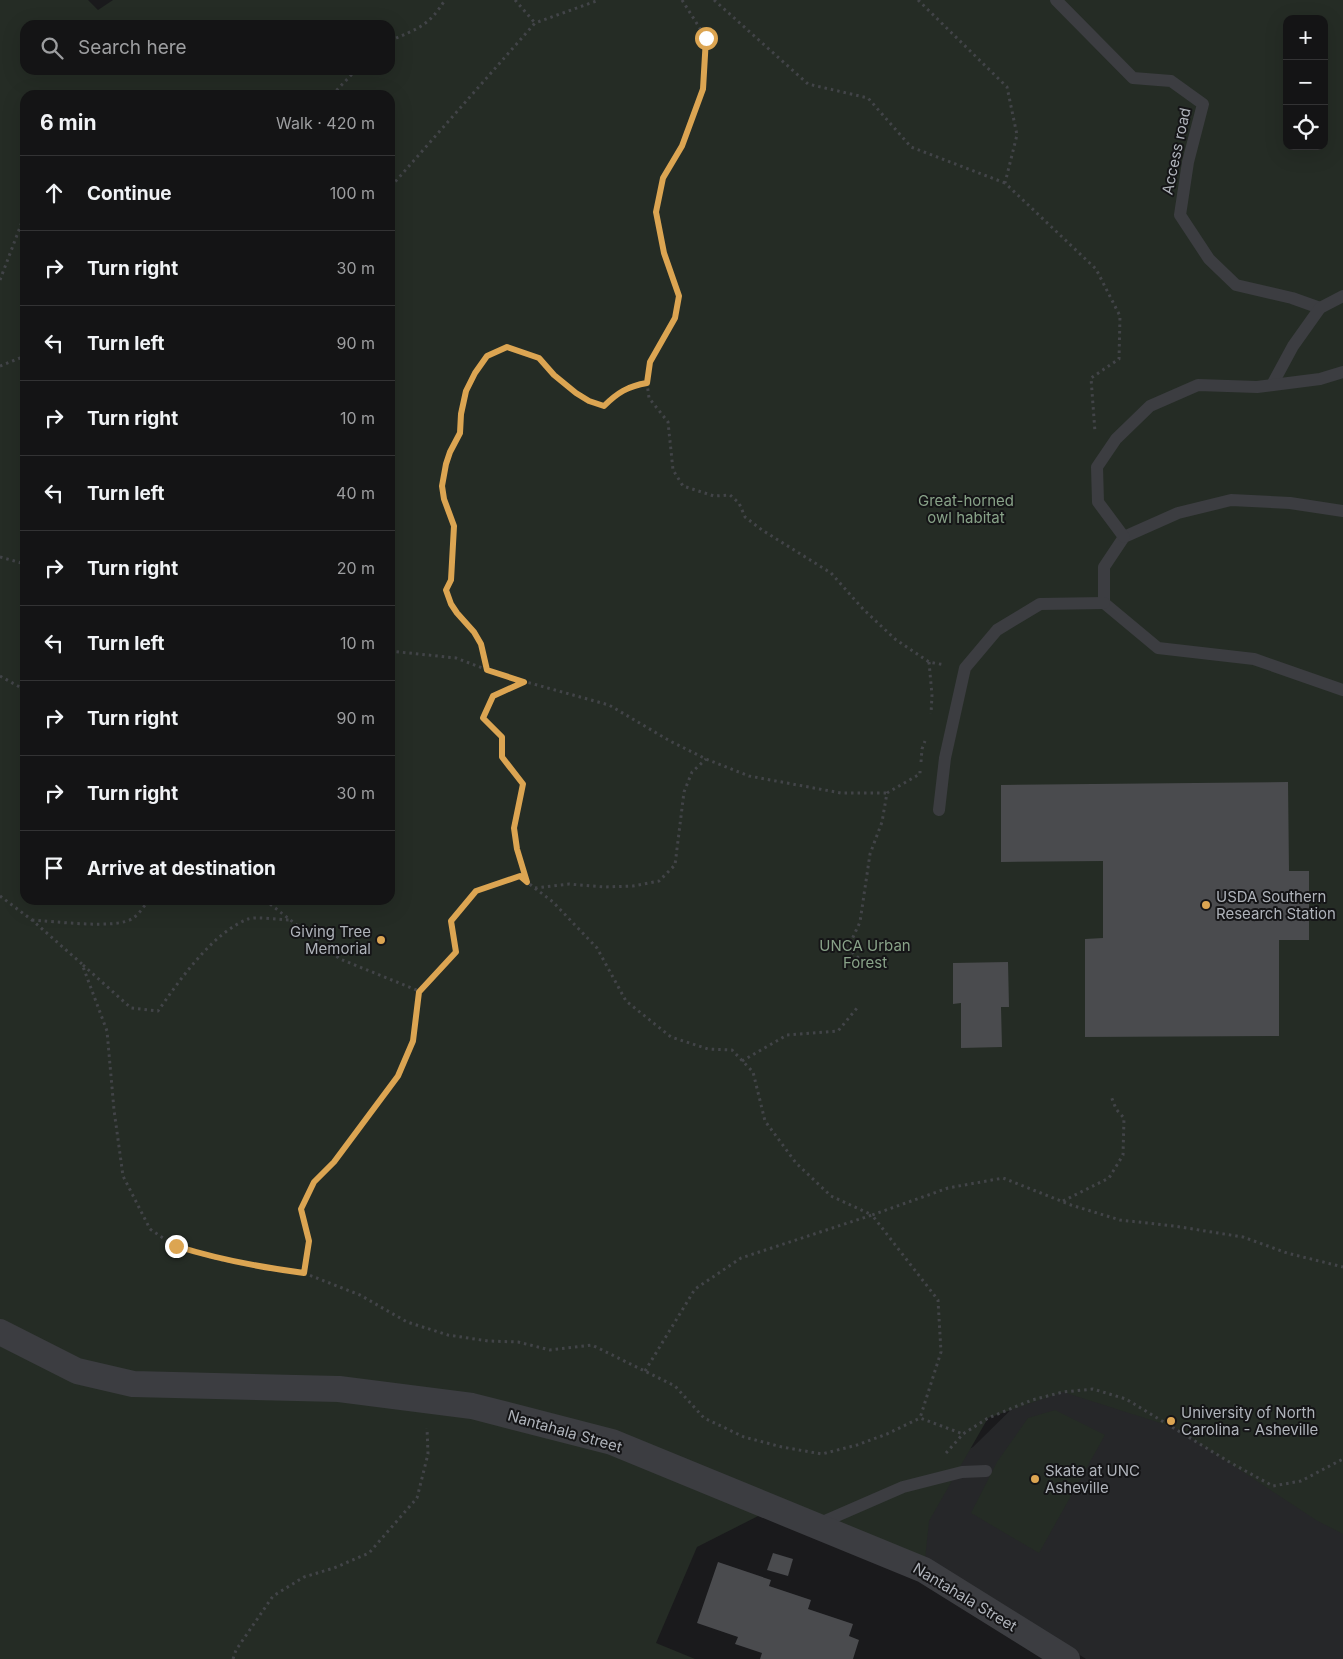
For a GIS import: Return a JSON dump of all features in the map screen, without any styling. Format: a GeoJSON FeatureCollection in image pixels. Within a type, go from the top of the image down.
{"type":"FeatureCollection","features":[{"type":"Feature","properties":{"kind":"street","name":"Nantahala Street"},"geometry":{"type":"LineString","coordinates":[[0,1332],[76,1371],[133,1384],[339,1389],[472,1406],[612,1442],[924,1570],[1067,1659]]}},
{"type":"Feature","properties":{"kind":"lane","name":"Access road"},"geometry":{"type":"LineString","coordinates":[[1056,0],[1133,78],[1170,82],[1203,104],[1188,162],[1180,215],[1209,260],[1236,285],[1292,298],[1320,308]]}},
{"type":"Feature","properties":{"kind":"lane"},"geometry":{"type":"LineString","coordinates":[[1272,385],[1293,346],[1320,308],[1343,296]]}},
{"type":"Feature","properties":{"kind":"lane"},"geometry":{"type":"LineString","coordinates":[[1124,537],[1098,502],[1097,467],[1116,439],[1150,406],[1198,385],[1258,387],[1320,379],[1343,372]]}},
{"type":"Feature","properties":{"kind":"lane"},"geometry":{"type":"LineString","coordinates":[[1104,603],[1104,567],[1124,537],[1178,514],[1231,500],[1290,503],[1343,511]]}},
{"type":"Feature","properties":{"kind":"lane"},"geometry":{"type":"LineString","coordinates":[[939,810],[945,758],[965,668],[996,630],[1040,604],[1104,603],[1158,648],[1254,659],[1343,690]]}},
{"type":"Feature","properties":{"kind":"lane"},"geometry":{"type":"LineString","coordinates":[[816,1525],[903,1487],[962,1472],[986,1471]]}},
{"type":"Feature","properties":{"kind":"path"},"geometry":{"type":"LineString","coordinates":[[395,39],[426,25],[445,0]]}},
{"type":"Feature","properties":{"kind":"path"},"geometry":{"type":"LineString","coordinates":[[515,0],[535,22]]}},
{"type":"Feature","properties":{"kind":"path"},"geometry":{"type":"LineString","coordinates":[[395,182],[535,22],[599,0]]}},
{"type":"Feature","properties":{"kind":"path"},"geometry":{"type":"LineString","coordinates":[[682,0],[706,38],[703,89],[682,146],[663,178],[656,212],[664,253],[679,296],[675,318],[650,362],[647,383],[649,398],[668,422],[674,470],[683,486],[714,496],[730,495],[739,503],[746,517],[762,530],[831,573],[863,609],[895,639],[929,662],[965,668]]}},
{"type":"Feature","properties":{"kind":"path"},"geometry":{"type":"LineString","coordinates":[[714,0],[808,84],[868,98],[911,147],[1005,183],[1096,269],[1120,316],[1119,359],[1091,378],[1097,467]]}},
{"type":"Feature","properties":{"kind":"path"},"geometry":{"type":"LineString","coordinates":[[918,0],[1007,87],[1017,135],[1005,183]]}},
{"type":"Feature","properties":{"kind":"path"},"geometry":{"type":"LineString","coordinates":[[337,90],[351,75]]}},
{"type":"Feature","properties":{"kind":"path"},"geometry":{"type":"LineString","coordinates":[[0,280],[20,227]]}},
{"type":"Feature","properties":{"kind":"path"},"geometry":{"type":"LineString","coordinates":[[487,670],[481,644],[474,632],[454,608],[446,590],[451,580],[454,526],[444,499],[444,474],[450,452],[460,433],[461,414],[466,391],[475,373],[487,356],[507,347],[539,358],[554,375],[576,393],[589,401],[604,406],[618,393],[634,385],[647,383]]}},
{"type":"Feature","properties":{"kind":"path"},"geometry":{"type":"LineString","coordinates":[[0,366],[20,358]]}},
{"type":"Feature","properties":{"kind":"path"},"geometry":{"type":"LineString","coordinates":[[0,557],[20,563]]}},
{"type":"Feature","properties":{"kind":"path"},"geometry":{"type":"LineString","coordinates":[[395,652],[456,658],[524,682],[609,705],[670,741],[706,759],[749,776],[840,793],[888,794],[920,774],[922,749],[927,735]]}},
{"type":"Feature","properties":{"kind":"path"},"geometry":{"type":"LineString","coordinates":[[929,662],[932,695],[931,720]]}},
{"type":"Feature","properties":{"kind":"path"},"geometry":{"type":"LineString","coordinates":[[0,676],[20,687]]}},
{"type":"Feature","properties":{"kind":"path"},"geometry":{"type":"LineString","coordinates":[[524,682],[493,696],[483,718],[502,737],[502,757],[523,784],[514,828],[517,849],[527,882]]}},
{"type":"Feature","properties":{"kind":"path"},"geometry":{"type":"LineString","coordinates":[[535,888],[569,884],[604,887],[632,886],[659,881],[675,865],[684,792],[692,772],[706,759]]}},
{"type":"Feature","properties":{"kind":"path"},"geometry":{"type":"LineString","coordinates":[[868,967],[848,948],[860,922],[870,854],[882,822],[888,794]]}},
{"type":"Feature","properties":{"kind":"path"},"geometry":{"type":"LineString","coordinates":[[304,1273],[309,1241],[301,1209],[314,1182],[334,1162],[398,1076],[413,1041],[419,992],[456,952],[451,921],[476,891],[520,876],[553,902],[597,948],[626,1001],[671,1037],[708,1049],[732,1050],[753,1072],[765,1121],[796,1163],[831,1196],[872,1215],[938,1300],[941,1352],[920,1418]]}},
{"type":"Feature","properties":{"kind":"path"},"geometry":{"type":"LineString","coordinates":[[0,896],[32,920],[131,1008],[158,1012],[177,984],[222,934],[249,918],[290,920]]}},
{"type":"Feature","properties":{"kind":"path"},"geometry":{"type":"LineString","coordinates":[[32,920],[90,925],[116,923],[131,920],[145,905]]}},
{"type":"Feature","properties":{"kind":"path"},"geometry":{"type":"LineString","coordinates":[[271,905],[340,959],[419,992]]}},
{"type":"Feature","properties":{"kind":"path"},"geometry":{"type":"LineString","coordinates":[[82,964],[107,1031],[114,1110],[124,1176],[150,1229],[176,1246],[218,1259],[257,1267],[304,1273],[360,1295],[407,1322],[448,1335],[488,1341],[518,1342],[550,1350],[592,1345],[675,1386],[704,1418],[744,1437],[822,1454],[857,1445],[887,1434],[920,1418],[963,1434],[988,1418],[1032,1400],[1063,1392],[1093,1389],[1126,1399],[1231,1463],[1273,1486],[1301,1481],[1343,1459]]}},
{"type":"Feature","properties":{"kind":"path"},"geometry":{"type":"LineString","coordinates":[[742,1061],[787,1035],[838,1031],[857,1008]]}},
{"type":"Feature","properties":{"kind":"path"},"geometry":{"type":"LineString","coordinates":[[1062,1201],[1108,1178],[1123,1155],[1124,1118],[1116,1109],[1111,1096]]}},
{"type":"Feature","properties":{"kind":"path"},"geometry":{"type":"LineString","coordinates":[[645,1371],[695,1289],[741,1258],[948,1188],[1003,1178],[1062,1201],[1120,1220],[1243,1237],[1287,1252],[1343,1267]]}},
{"type":"Feature","properties":{"kind":"path"},"geometry":{"type":"LineString","coordinates":[[233,1659],[236,1650],[273,1596],[304,1577],[334,1568],[369,1553],[417,1498],[428,1454],[425,1400]]}},
{"type":"Feature","properties":{"kind":"shaded area","name":"University of North Carolina - Asheville"},"geometry":{"type":"Polygon","coordinates":[[[1343,1382],[1343,1659],[1086,1659],[876,1526],[834,1518],[973,1447],[1032,1389],[1343,1382]]]}},
{"type":"Feature","properties":{"kind":"green space","name":"UNCA Urban Forest"},"geometry":{"type":"Polygon","coordinates":[[[0,0],[88,0],[98,10],[113,0],[1343,0],[1343,1534],[1316,1520],[1176,1428],[1063,1392],[988,1418],[929,1521],[924,1570],[774,1508],[697,1547],[656,1643],[695,1659],[0,1659],[0,0]]]}},
{"type":"Feature","properties":{"kind":"green space","name":"Skate at UNC Asheville"},"geometry":{"type":"Polygon","coordinates":[[[1055,1410],[1105,1435],[1039,1553],[971,1513],[997,1462],[1028,1418],[1055,1410]]]}},
{"type":"Feature","properties":{"kind":"building","name":"USDA Southern Research Station"},"geometry":{"type":"Polygon","coordinates":[[[1288,782],[1289,871],[1309,871],[1309,940],[1279,940],[1279,1036],[1085,1037],[1085,939],[1103,938],[1103,861],[1001,862],[1001,785],[1288,782]]]}},
{"type":"Feature","properties":{"kind":"building"},"geometry":{"type":"Polygon","coordinates":[[[1008,962],[1009,1007],[1001,1007],[1002,1047],[961,1048],[961,1003],[953,1004],[953,963],[1008,962]]]}},
{"type":"Feature","properties":{"kind":"building"},"geometry":{"type":"Polygon","coordinates":[[[773,1553],[793,1559],[788,1576],[767,1570],[773,1553]]]}},
{"type":"Feature","properties":{"kind":"building"},"geometry":{"type":"Polygon","coordinates":[[[718,1562],[771,1580],[769,1586],[811,1600],[808,1609],[853,1624],[849,1636],[859,1640],[853,1659],[760,1659],[762,1653],[735,1644],[738,1637],[697,1623],[718,1562]]]}},
{"type":"Feature","properties":{"kind":"place","name":"USDA Southern Research Station"},"geometry":{"type":"Point","coordinates":[1206,905]}},
{"type":"Feature","properties":{"kind":"place","name":"Giving Tree Memorial"},"geometry":{"type":"Point","coordinates":[381,940]}},
{"type":"Feature","properties":{"kind":"place","name":"University of North Carolina - Asheville"},"geometry":{"type":"Point","coordinates":[1171,1421]}},
{"type":"Feature","properties":{"kind":"place","name":"Skate at UNC Asheville"},"geometry":{"type":"Point","coordinates":[1035,1479]}},
{"type":"Feature","properties":{"kind":"route"},"geometry":{"type":"LineString","coordinates":[[176,1246],[218,1259],[257,1267],[304,1273],[309,1241],[301,1209],[314,1182],[334,1162],[398,1076],[413,1041],[419,992],[456,952],[451,921],[476,891],[520,876],[527,882],[517,849],[514,828],[523,784],[502,757],[502,737],[483,718],[493,696],[524,682],[487,670],[481,644],[474,632],[451,604],[446,590],[451,580],[454,526],[444,499],[442,486],[444,474],[450,452],[460,433],[461,414],[466,391],[475,373],[487,356],[507,347],[539,358],[554,375],[576,393],[589,401],[604,406],[618,393],[634,385],[647,383],[650,362],[675,318],[679,296],[664,253],[656,212],[663,178],[682,146],[703,89],[706,38]]}},
{"type":"Feature","properties":{"kind":"park label","name":"Great-horned owl habitat"},"geometry":{"type":"Point","coordinates":[966,508]}}]}
